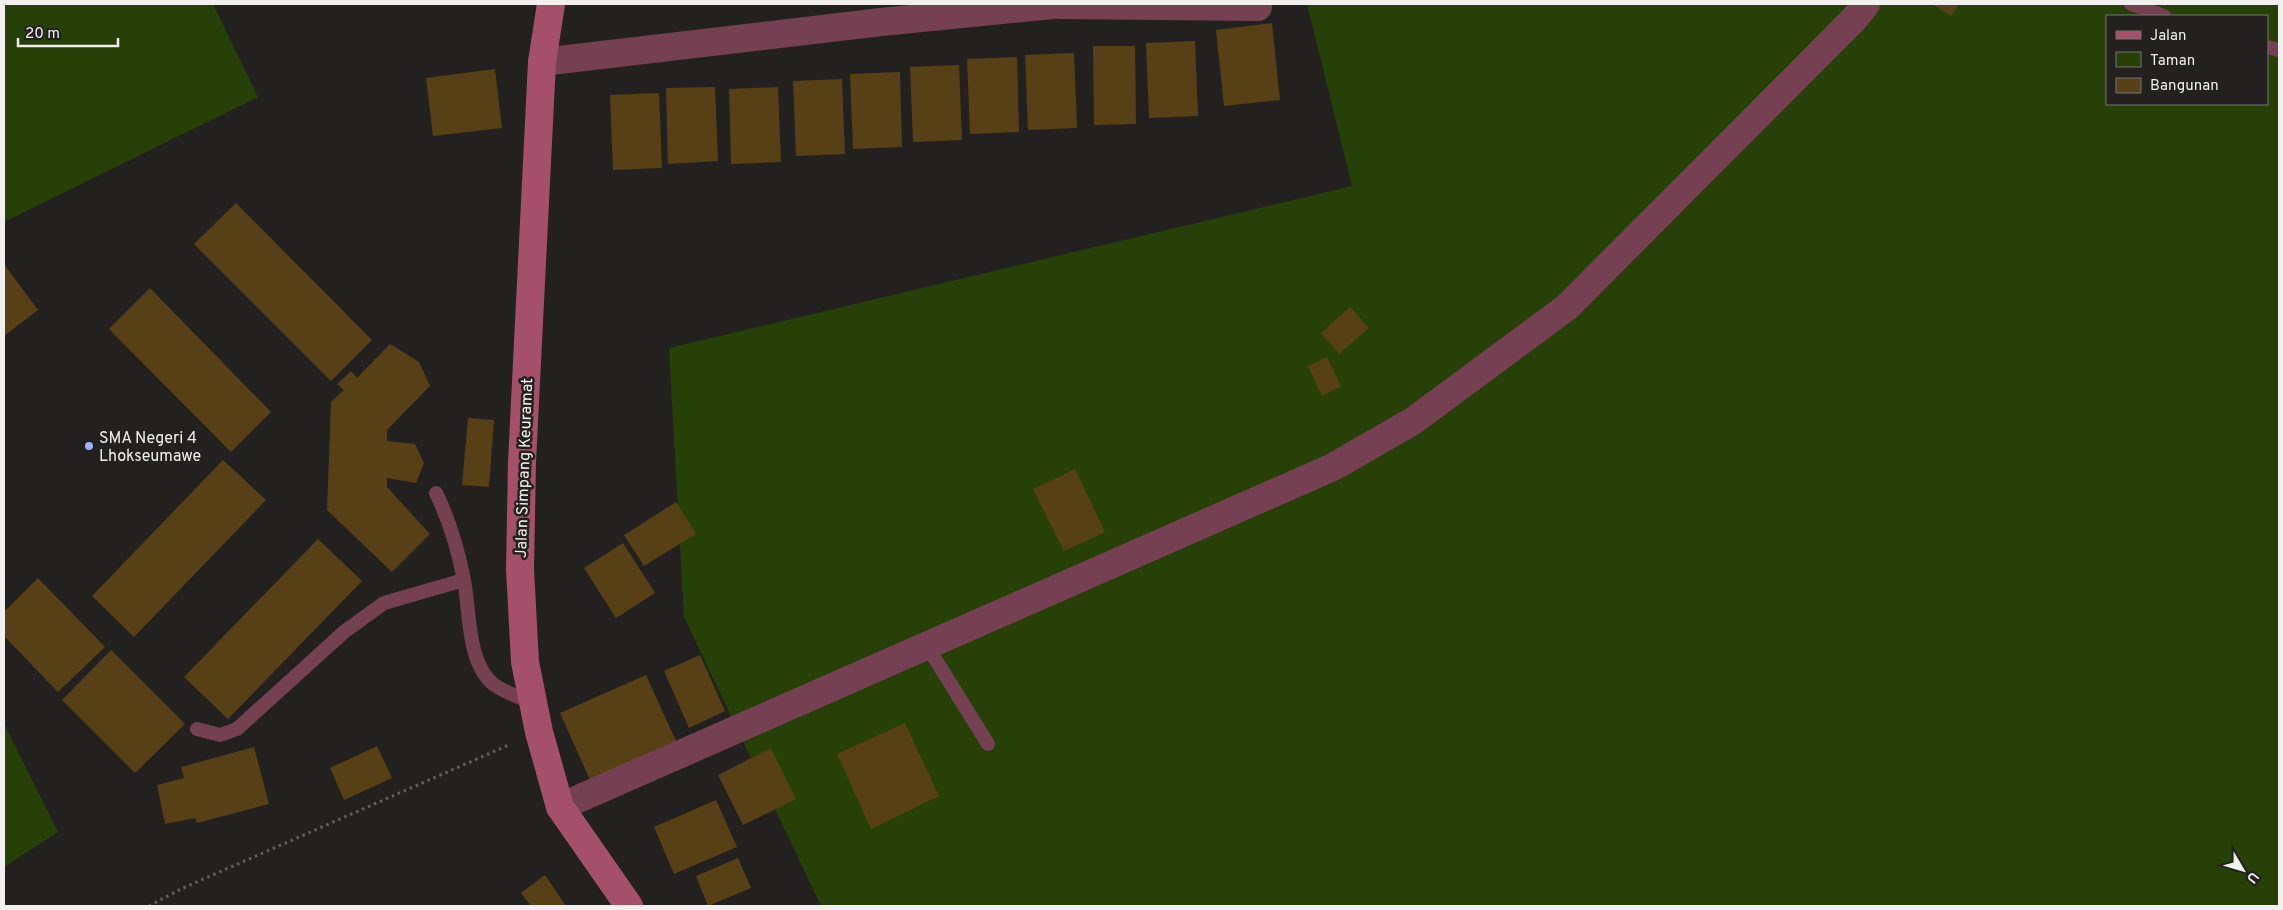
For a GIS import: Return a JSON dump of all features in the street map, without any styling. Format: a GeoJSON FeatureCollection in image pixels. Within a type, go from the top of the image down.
{"type":"FeatureCollection","features":[{"type":"Feature","properties":{"kind":"main road","name":"Jalan Simpang Keuramat"},"geometry":{"type":"LineString","coordinates":[[551,4],[542,62],[522,462],[520,569],[525,662],[539,732],[560,807],[629,906]]}},
{"type":"Feature","properties":{"kind":"street"},"geometry":{"type":"LineString","coordinates":[[542,62],[881,22],[1061,4],[1258,7]]}},
{"type":"Feature","properties":{"kind":"street"},"geometry":{"type":"LineString","coordinates":[[560,807],[1333,467],[1413,421],[1567,307],[1853,9]]}},
{"type":"Feature","properties":{"kind":"lane"},"geometry":{"type":"LineString","coordinates":[[2131,4],[2161,15]]}},
{"type":"Feature","properties":{"kind":"lane"},"geometry":{"type":"LineString","coordinates":[[436,493],[450,522],[464,580],[475,655],[482,671],[492,684],[533,704]]}},
{"type":"Feature","properties":{"kind":"lane"},"geometry":{"type":"LineString","coordinates":[[197,729],[220,735],[237,729],[344,632],[384,603],[464,580]]}},
{"type":"Feature","properties":{"kind":"lane"},"geometry":{"type":"LineString","coordinates":[[927,646],[988,744]]}},
{"type":"Feature","properties":{"kind":"path"},"geometry":{"type":"LineString","coordinates":[[149,906],[183,888],[328,823],[539,732]]}},
{"type":"Feature","properties":{"kind":"green space"},"geometry":{"type":"Polygon","coordinates":[[[4,4],[213,4],[258,97],[4,222],[4,4]]]}},
{"type":"Feature","properties":{"kind":"green space"},"geometry":{"type":"Polygon","coordinates":[[[1307,4],[2279,4],[2279,906],[821,906],[684,617],[669,348],[1352,186],[1307,4]]]}},
{"type":"Feature","properties":{"kind":"green space"},"geometry":{"type":"Polygon","coordinates":[[[4,723],[58,832],[4,867],[4,723]]]}},
{"type":"Feature","properties":{"kind":"building"},"geometry":{"type":"Polygon","coordinates":[[[1932,4],[1959,4],[1951,16],[1932,4]]]}},
{"type":"Feature","properties":{"kind":"building"},"geometry":{"type":"Polygon","coordinates":[[[1272,23],[1280,100],[1224,106],[1216,30],[1272,23]]]}},
{"type":"Feature","properties":{"kind":"building"},"geometry":{"type":"Polygon","coordinates":[[[1195,41],[1198,116],[1149,118],[1146,43],[1195,41]]]}},
{"type":"Feature","properties":{"kind":"building"},"geometry":{"type":"Polygon","coordinates":[[[1093,46],[1135,46],[1136,124],[1094,125],[1093,46]]]}},
{"type":"Feature","properties":{"kind":"building"},"geometry":{"type":"Polygon","coordinates":[[[1074,53],[1077,128],[1028,130],[1025,55],[1074,53]]]}},
{"type":"Feature","properties":{"kind":"building"},"geometry":{"type":"Polygon","coordinates":[[[1017,57],[1019,132],[970,134],[967,59],[1017,57]]]}},
{"type":"Feature","properties":{"kind":"building"},"geometry":{"type":"Polygon","coordinates":[[[959,65],[962,140],[913,142],[910,67],[959,65]]]}},
{"type":"Feature","properties":{"kind":"building"},"geometry":{"type":"Polygon","coordinates":[[[495,69],[502,128],[433,136],[426,78],[495,69]]]}},
{"type":"Feature","properties":{"kind":"building"},"geometry":{"type":"Polygon","coordinates":[[[900,72],[902,147],[853,149],[850,74],[900,72]]]}},
{"type":"Feature","properties":{"kind":"building"},"geometry":{"type":"Polygon","coordinates":[[[842,79],[845,154],[796,156],[793,81],[842,79]]]}},
{"type":"Feature","properties":{"kind":"building"},"geometry":{"type":"Polygon","coordinates":[[[715,87],[718,161],[668,164],[666,88],[715,87]]]}},
{"type":"Feature","properties":{"kind":"building"},"geometry":{"type":"Polygon","coordinates":[[[778,87],[781,162],[731,164],[729,89],[778,87]]]}},
{"type":"Feature","properties":{"kind":"building"},"geometry":{"type":"Polygon","coordinates":[[[659,93],[662,168],[613,170],[610,95],[659,93]]]}},
{"type":"Feature","properties":{"kind":"building"},"geometry":{"type":"Polygon","coordinates":[[[236,203],[372,340],[331,381],[194,244],[236,203]]]}},
{"type":"Feature","properties":{"kind":"building"},"geometry":{"type":"Polygon","coordinates":[[[4,264],[38,310],[4,336],[4,264]]]}},
{"type":"Feature","properties":{"kind":"building"},"geometry":{"type":"Polygon","coordinates":[[[150,288],[271,412],[231,452],[109,329],[150,288]]]}},
{"type":"Feature","properties":{"kind":"building"},"geometry":{"type":"Polygon","coordinates":[[[1350,307],[1369,328],[1339,354],[1321,333],[1350,307]]]}},
{"type":"Feature","properties":{"kind":"building"},"geometry":{"type":"Polygon","coordinates":[[[390,344],[419,362],[430,386],[387,430],[387,441],[415,444],[424,463],[416,483],[387,478],[387,487],[430,534],[392,572],[327,510],[331,402],[344,390],[337,384],[351,371],[357,378],[390,344]]]}},
{"type":"Feature","properties":{"kind":"building"},"geometry":{"type":"Polygon","coordinates":[[[1327,357],[1341,386],[1322,396],[1308,366],[1327,357]]]}},
{"type":"Feature","properties":{"kind":"building"},"geometry":{"type":"Polygon","coordinates":[[[468,418],[494,420],[489,487],[462,485],[468,418]]]}},
{"type":"Feature","properties":{"kind":"building"},"geometry":{"type":"Polygon","coordinates":[[[223,460],[266,500],[134,637],[92,596],[223,460]]]}},
{"type":"Feature","properties":{"kind":"building"},"geometry":{"type":"Polygon","coordinates":[[[1075,469],[1105,532],[1064,551],[1033,489],[1075,469]]]}},
{"type":"Feature","properties":{"kind":"building"},"geometry":{"type":"Polygon","coordinates":[[[676,502],[696,534],[644,566],[624,535],[676,502]]]}},
{"type":"Feature","properties":{"kind":"building"},"geometry":{"type":"Polygon","coordinates":[[[318,539],[362,581],[228,719],[184,677],[318,539]]]}},
{"type":"Feature","properties":{"kind":"building"},"geometry":{"type":"Polygon","coordinates":[[[623,543],[655,593],[616,618],[584,568],[623,543]]]}},
{"type":"Feature","properties":{"kind":"building"},"geometry":{"type":"Polygon","coordinates":[[[38,578],[105,647],[58,692],[4,636],[4,612],[38,578]]]}},
{"type":"Feature","properties":{"kind":"building"},"geometry":{"type":"Polygon","coordinates":[[[111,650],[185,724],[135,773],[62,700],[111,650]]]}},
{"type":"Feature","properties":{"kind":"building"},"geometry":{"type":"Polygon","coordinates":[[[700,655],[725,711],[689,728],[664,671],[700,655]]]}},
{"type":"Feature","properties":{"kind":"building"},"geometry":{"type":"Polygon","coordinates":[[[646,675],[676,741],[590,780],[560,713],[646,675]]]}},
{"type":"Feature","properties":{"kind":"building"},"geometry":{"type":"Polygon","coordinates":[[[905,723],[939,796],[871,829],[837,754],[905,723]]]}},
{"type":"Feature","properties":{"kind":"building"},"geometry":{"type":"Polygon","coordinates":[[[377,746],[392,778],[344,800],[330,768],[377,746]]]}},
{"type":"Feature","properties":{"kind":"building"},"geometry":{"type":"Polygon","coordinates":[[[254,747],[269,804],[197,823],[195,818],[165,824],[157,785],[184,778],[181,767],[254,747]]]}},
{"type":"Feature","properties":{"kind":"building"},"geometry":{"type":"Polygon","coordinates":[[[771,748],[796,799],[743,825],[718,775],[771,748]]]}},
{"type":"Feature","properties":{"kind":"building"},"geometry":{"type":"Polygon","coordinates":[[[716,800],[737,847],[674,874],[654,827],[716,800]]]}},
{"type":"Feature","properties":{"kind":"building"},"geometry":{"type":"Polygon","coordinates":[[[738,858],[751,888],[708,906],[696,876],[738,858]]]}},
{"type":"Feature","properties":{"kind":"building"},"geometry":{"type":"Polygon","coordinates":[[[545,875],[566,906],[531,906],[521,893],[545,875]]]}},
{"type":"Feature","properties":{"kind":"place","name":"SMA Negeri 4 Lhokseumawe"},"geometry":{"type":"Point","coordinates":[89,446]}}]}
